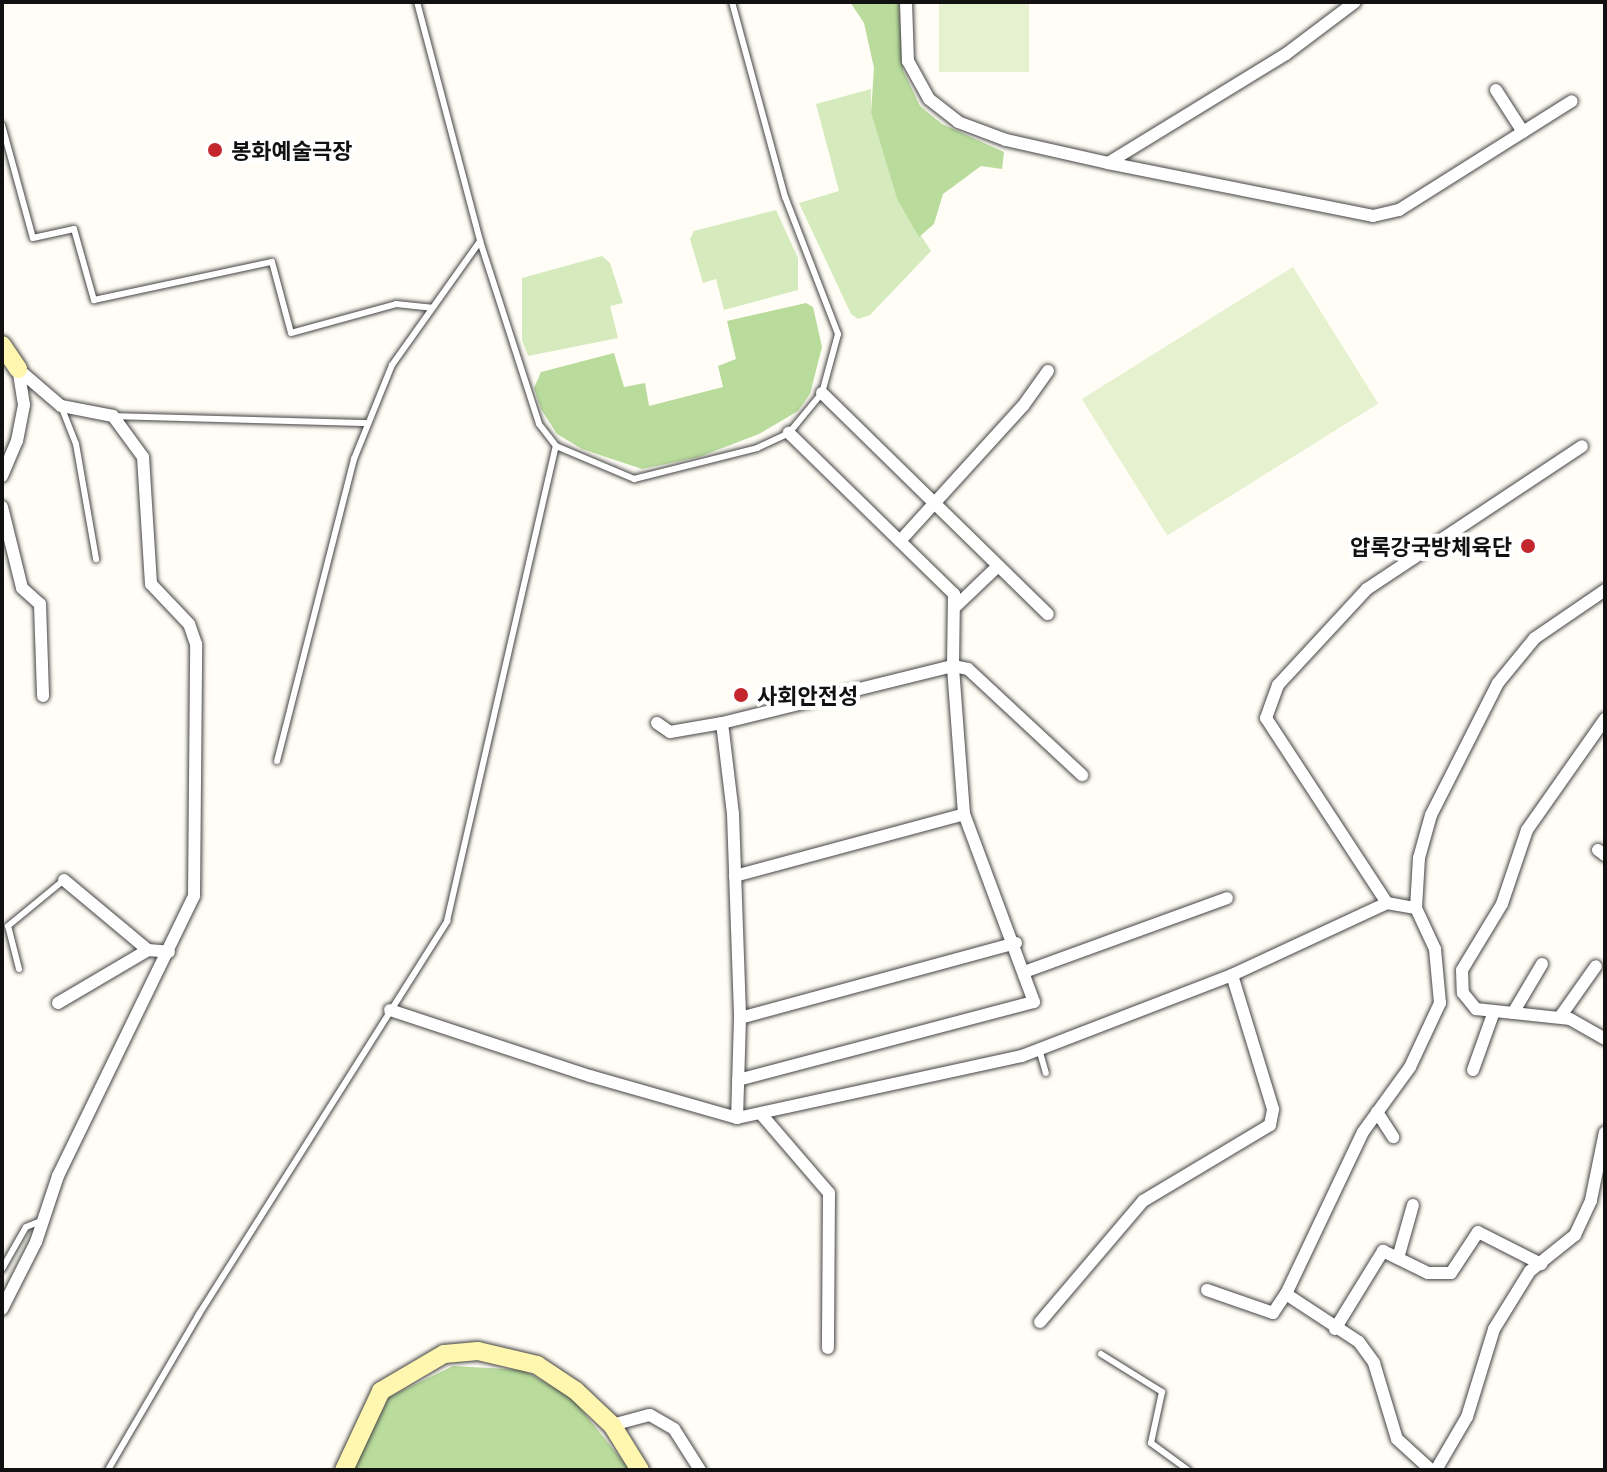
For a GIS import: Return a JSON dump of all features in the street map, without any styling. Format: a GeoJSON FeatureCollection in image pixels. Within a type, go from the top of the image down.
{"type":"FeatureCollection","features":[{"type":"Feature","properties":{"kind":"street"},"geometry":{"type":"LineString","coordinates":[[906,2],[908,61],[929,99],[958,122],[1006,140],[1373,216],[1399,210],[1572,101]]}},
{"type":"Feature","properties":{"kind":"street"},"geometry":{"type":"LineString","coordinates":[[1108,163],[1286,54],[1355,2]]}},
{"type":"Feature","properties":{"kind":"street"},"geometry":{"type":"LineString","coordinates":[[1496,90],[1523,132]]}},
{"type":"Feature","properties":{"kind":"street"},"geometry":{"type":"LineString","coordinates":[[2,345],[18,369],[61,406],[113,416],[143,457],[151,584],[189,624],[196,644],[194,896],[58,1176],[43,1220],[2,1309]]}},
{"type":"Feature","properties":{"kind":"street"},"geometry":{"type":"LineString","coordinates":[[2,476],[24,405],[18,369]]}},
{"type":"Feature","properties":{"kind":"street"},"geometry":{"type":"LineString","coordinates":[[900,541],[1023,406],[1048,371]]}},
{"type":"Feature","properties":{"kind":"street"},"geometry":{"type":"LineString","coordinates":[[822,393],[1048,614]]}},
{"type":"Feature","properties":{"kind":"street"},"geometry":{"type":"LineString","coordinates":[[738,1080],[1034,1002],[1016,943],[964,814],[953,666],[954,594],[789,433]]}},
{"type":"Feature","properties":{"kind":"street"},"geometry":{"type":"LineString","coordinates":[[1387,903],[1266,718],[1278,685],[1367,589],[1582,446]]}},
{"type":"Feature","properties":{"kind":"street"},"geometry":{"type":"LineString","coordinates":[[2,507],[22,588],[40,604],[43,696]]}},
{"type":"Feature","properties":{"kind":"street"},"geometry":{"type":"LineString","coordinates":[[954,608],[998,566]]}},
{"type":"Feature","properties":{"kind":"street"},"geometry":{"type":"LineString","coordinates":[[1207,1290],[1273,1313],[1286,1294],[1377,1112],[1410,1067],[1440,1003],[1435,949],[1416,908],[1419,858],[1431,815],[1498,683],[1535,638],[1605,590]]}},
{"type":"Feature","properties":{"kind":"street"},"geometry":{"type":"LineString","coordinates":[[657,723],[670,732],[722,723],[953,666],[968,669],[1082,775]]}},
{"type":"Feature","properties":{"kind":"street"},"geometry":{"type":"LineString","coordinates":[[1605,719],[1527,830],[1502,904],[1462,970],[1463,993],[1476,1009],[1493,1014],[1560,1017],[1605,1039]]}},
{"type":"Feature","properties":{"kind":"street"},"geometry":{"type":"LineString","coordinates":[[722,723],[735,876],[740,1018],[737,1118]]}},
{"type":"Feature","properties":{"kind":"street"},"geometry":{"type":"LineString","coordinates":[[735,876],[964,814]]}},
{"type":"Feature","properties":{"kind":"street"},"geometry":{"type":"LineString","coordinates":[[64,880],[148,950],[169,952]]}},
{"type":"Feature","properties":{"kind":"street"},"geometry":{"type":"LineString","coordinates":[[1024,972],[1227,898]]}},
{"type":"Feature","properties":{"kind":"street"},"geometry":{"type":"LineString","coordinates":[[390,1010],[590,1076],[737,1118],[876,1091],[1039,1049],[1232,975],[1387,903],[1416,908]]}},
{"type":"Feature","properties":{"kind":"street"},"geometry":{"type":"LineString","coordinates":[[740,1018],[1016,943]]}},
{"type":"Feature","properties":{"kind":"street"},"geometry":{"type":"LineString","coordinates":[[58,1003],[148,950]]}},
{"type":"Feature","properties":{"kind":"street"},"geometry":{"type":"LineString","coordinates":[[1513,1013],[1542,964]]}},
{"type":"Feature","properties":{"kind":"street"},"geometry":{"type":"LineString","coordinates":[[1560,1017],[1596,966]]}},
{"type":"Feature","properties":{"kind":"street"},"geometry":{"type":"LineString","coordinates":[[1040,1322],[1143,1201],[1270,1125],[1273,1109],[1232,975]]}},
{"type":"Feature","properties":{"kind":"street"},"geometry":{"type":"LineString","coordinates":[[1473,1070],[1489,1035],[1493,1014]]}},
{"type":"Feature","properties":{"kind":"street"},"geometry":{"type":"LineString","coordinates":[[1377,1112],[1393,1137]]}},
{"type":"Feature","properties":{"kind":"street"},"geometry":{"type":"LineString","coordinates":[[761,1114],[829,1193],[828,1348]]}},
{"type":"Feature","properties":{"kind":"street"},"geometry":{"type":"LineString","coordinates":[[1286,1294],[1359,1342],[1374,1363],[1397,1439],[1433,1470],[1467,1417],[1494,1329],[1530,1271],[1575,1235],[1602,1165],[1605,1132]]}},
{"type":"Feature","properties":{"kind":"street"},"geometry":{"type":"LineString","coordinates":[[1398,1258],[1413,1205]]}},
{"type":"Feature","properties":{"kind":"street"},"geometry":{"type":"LineString","coordinates":[[1335,1329],[1383,1251],[1428,1273],[1451,1273],[1478,1232],[1541,1264]]}},
{"type":"Feature","properties":{"kind":"street"},"geometry":{"type":"LineString","coordinates":[[344,1470],[381,1391],[444,1354],[478,1351],[537,1365],[612,1425],[640,1470]]}},
{"type":"Feature","properties":{"kind":"street"},"geometry":{"type":"LineString","coordinates":[[612,1425],[650,1415],[674,1429],[700,1470]]}},
{"type":"Feature","properties":{"kind":"lane"},"geometry":{"type":"LineString","coordinates":[[417,2],[480,241],[539,424],[556,446],[634,479],[757,448],[789,433],[822,393],[838,334],[785,197],[732,2]]}},
{"type":"Feature","properties":{"kind":"lane"},"geometry":{"type":"LineString","coordinates":[[2,125],[33,238],[74,229],[94,300],[272,262],[291,333],[396,304],[432,308]]}},
{"type":"Feature","properties":{"kind":"lane"},"geometry":{"type":"LineString","coordinates":[[277,761],[354,459],[368,423],[392,365],[480,241]]}},
{"type":"Feature","properties":{"kind":"lane"},"geometry":{"type":"LineString","coordinates":[[61,406],[76,444],[96,559]]}},
{"type":"Feature","properties":{"kind":"lane"},"geometry":{"type":"LineString","coordinates":[[113,416],[368,423]]}},
{"type":"Feature","properties":{"kind":"lane"},"geometry":{"type":"LineString","coordinates":[[108,1470],[199,1314],[447,921],[556,446]]}},
{"type":"Feature","properties":{"kind":"lane"},"geometry":{"type":"LineString","coordinates":[[19,969],[8,926],[64,880]]}},
{"type":"Feature","properties":{"kind":"lane"},"geometry":{"type":"LineString","coordinates":[[1039,1049],[1046,1073]]}},
{"type":"Feature","properties":{"kind":"lane"},"geometry":{"type":"LineString","coordinates":[[2,1269],[26,1227],[43,1220]]}},
{"type":"Feature","properties":{"kind":"lane"},"geometry":{"type":"LineString","coordinates":[[1101,1354],[1162,1392],[1151,1443],[1188,1470]]}},
{"type":"Feature","properties":{"kind":"green space"},"geometry":{"type":"Polygon","coordinates":[[[850,2],[899,2],[903,70],[920,106],[942,124],[1004,152],[1002,169],[981,166],[943,194],[934,224],[919,237],[897,199],[871,113],[874,68],[864,23],[850,2]]]}},
{"type":"Feature","properties":{"kind":"green space"},"geometry":{"type":"Polygon","coordinates":[[[939,2],[1029,2],[1029,72],[939,72],[939,2]]]}},
{"type":"Feature","properties":{"kind":"green space"},"geometry":{"type":"Polygon","coordinates":[[[871,89],[871,113],[897,199],[931,251],[870,315],[858,319],[851,314],[799,203],[839,191],[816,104],[871,89]]]}},
{"type":"Feature","properties":{"kind":"green space"},"geometry":{"type":"Polygon","coordinates":[[[776,210],[798,258],[798,290],[724,310],[716,279],[703,283],[690,239],[694,231],[776,210]]]}},
{"type":"Feature","properties":{"kind":"green space"},"geometry":{"type":"Polygon","coordinates":[[[602,256],[610,263],[623,303],[610,306],[618,338],[528,356],[522,340],[522,278],[602,256]]]}},
{"type":"Feature","properties":{"kind":"green space"},"geometry":{"type":"Polygon","coordinates":[[[1293,267],[1378,404],[1167,535],[1082,399],[1293,267]]]}},
{"type":"Feature","properties":{"kind":"green space"},"geometry":{"type":"Polygon","coordinates":[[[806,303],[813,307],[822,347],[810,394],[798,411],[759,434],[699,457],[642,469],[582,449],[557,434],[541,409],[534,388],[541,372],[614,353],[624,387],[645,383],[649,406],[723,387],[718,366],[736,359],[727,321],[806,303]]]}},
{"type":"Feature","properties":{"kind":"green space"},"geometry":{"type":"Polygon","coordinates":[[[453,1366],[523,1370],[572,1398],[630,1470],[352,1470],[389,1397],[453,1366]]]}},
{"type":"Feature","properties":{"kind":"place","name":"봉화예술극장"},"geometry":{"type":"Point","coordinates":[215,150]}},
{"type":"Feature","properties":{"kind":"place","name":"압록강국방체육단"},"geometry":{"type":"Point","coordinates":[1528,546]}},
{"type":"Feature","properties":{"kind":"place","name":"사회안전성"},"geometry":{"type":"Point","coordinates":[741,695]}}]}
